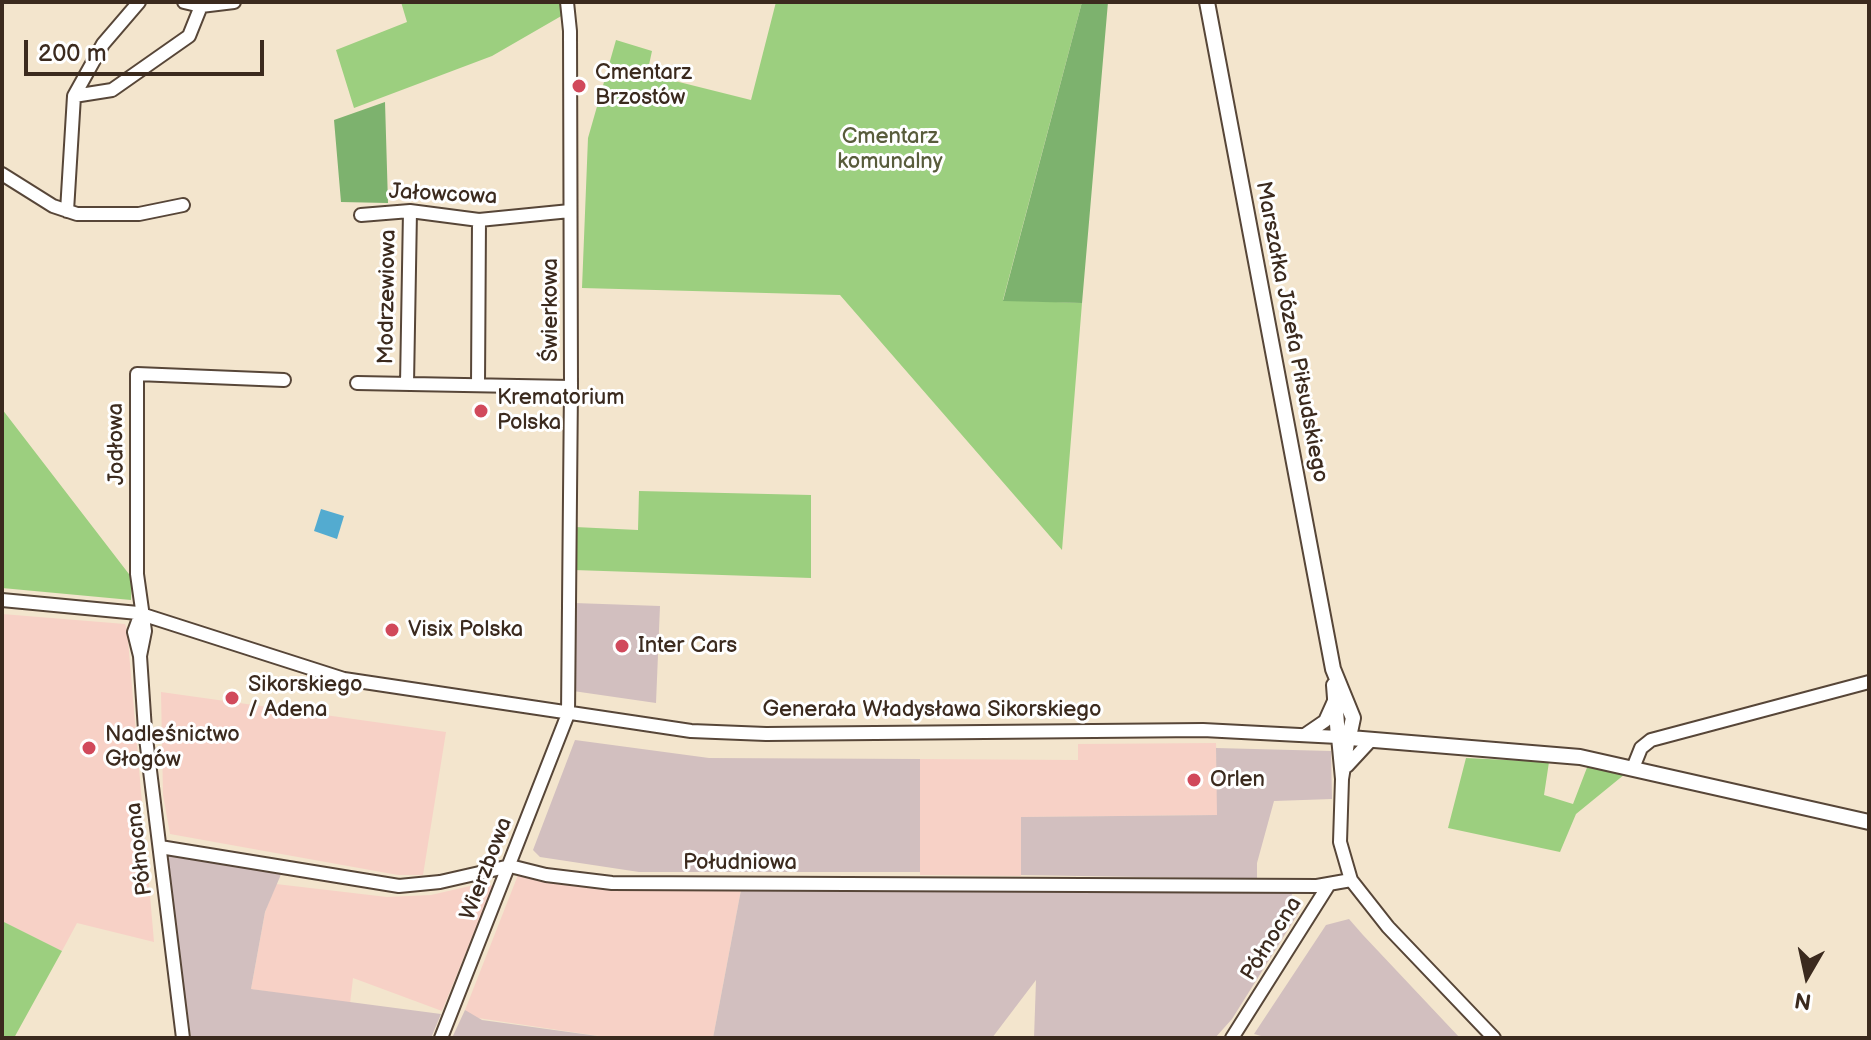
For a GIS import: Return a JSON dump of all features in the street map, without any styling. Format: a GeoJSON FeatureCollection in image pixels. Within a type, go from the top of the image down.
{"type":"FeatureCollection","features":[{"type":"Feature","properties":{"kind":"main road","name":"Marszałka Józefa Piłsudskiego"},"geometry":{"type":"LineString","coordinates":[[1207,2],[1333,669],[1343,737]]}},
{"type":"Feature","properties":{"kind":"main road","name":"Marszałka Józefa Piłsudskiego"},"geometry":{"type":"LineString","coordinates":[[1333,669],[1353,718],[1343,737]]}},
{"type":"Feature","properties":{"kind":"main road","name":"Generała Władysława Sikorskiego"},"geometry":{"type":"LineString","coordinates":[[1343,737],[1580,757],[1869,822]]}},
{"type":"Feature","properties":{"kind":"street"},"geometry":{"type":"LineString","coordinates":[[67,211],[74,96],[103,44],[139,2]]}},
{"type":"Feature","properties":{"kind":"street"},"geometry":{"type":"LineString","coordinates":[[184,2],[201,6],[234,2]]}},
{"type":"Feature","properties":{"kind":"street","name":"Świerkowa"},"geometry":{"type":"LineString","coordinates":[[567,2],[570,31],[571,387],[568,714]]}},
{"type":"Feature","properties":{"kind":"street"},"geometry":{"type":"LineString","coordinates":[[74,96],[112,90],[189,36],[201,6]]}},
{"type":"Feature","properties":{"kind":"street"},"geometry":{"type":"LineString","coordinates":[[2,174],[67,211],[123,215],[183,205]]}},
{"type":"Feature","properties":{"kind":"street","name":"Jałowcowa"},"geometry":{"type":"LineString","coordinates":[[361,215],[410,211],[479,220],[570,211]]}},
{"type":"Feature","properties":{"kind":"street","name":"Modrzewiowa"},"geometry":{"type":"LineString","coordinates":[[407,384],[410,211]]}},
{"type":"Feature","properties":{"kind":"street"},"geometry":{"type":"LineString","coordinates":[[478,385],[479,220]]}},
{"type":"Feature","properties":{"kind":"street","name":"Jodłowa"},"geometry":{"type":"LineString","coordinates":[[141,613],[137,574],[137,374],[284,380]]}},
{"type":"Feature","properties":{"kind":"street"},"geometry":{"type":"LineString","coordinates":[[357,383],[571,387]]}},
{"type":"Feature","properties":{"kind":"street","name":"Generała Władysława Sikorskiego"},"geometry":{"type":"LineString","coordinates":[[2,600],[141,613],[344,679],[691,731],[766,734],[1203,730],[1343,737]]}},
{"type":"Feature","properties":{"kind":"street"},"geometry":{"type":"LineString","coordinates":[[120,609],[140,629],[164,620]]}},
{"type":"Feature","properties":{"kind":"street","name":"Północna"},"geometry":{"type":"LineString","coordinates":[[141,613],[140,656],[183,1038]]}},
{"type":"Feature","properties":{"kind":"street"},"geometry":{"type":"LineString","coordinates":[[1633,768],[1641,748],[1651,740],[1869,682]]}},
{"type":"Feature","properties":{"kind":"street"},"geometry":{"type":"LineString","coordinates":[[1305,734],[1325,721],[1335,698]]}},
{"type":"Feature","properties":{"kind":"street","name":"Wierzbowa"},"geometry":{"type":"LineString","coordinates":[[441,1038],[568,714]]}},
{"type":"Feature","properties":{"kind":"street"},"geometry":{"type":"LineString","coordinates":[[1343,737],[1340,842],[1351,880],[1388,927],[1494,1038]]}},
{"type":"Feature","properties":{"kind":"street"},"geometry":{"type":"LineString","coordinates":[[1344,774],[1372,739]]}},
{"type":"Feature","properties":{"kind":"street","name":"Południowa"},"geometry":{"type":"LineString","coordinates":[[160,847],[399,886],[440,882],[510,866],[546,875],[612,883],[1328,886]]}},
{"type":"Feature","properties":{"kind":"street","name":"Północna"},"geometry":{"type":"LineString","coordinates":[[1232,1038],[1328,886],[1351,880]]}},
{"type":"Feature","properties":{"kind":"shaded area"},"geometry":{"type":"Polygon","coordinates":[[[574,603],[660,606],[656,703],[573,691],[574,603]]]}},
{"type":"Feature","properties":{"kind":"shaded area"},"geometry":{"type":"Polygon","coordinates":[[[2,614],[125,624],[154,942],[77,923],[62,951],[2,921],[2,614]]]}},
{"type":"Feature","properties":{"kind":"shaded area"},"geometry":{"type":"Polygon","coordinates":[[[161,692],[446,732],[423,875],[398,875],[170,834],[163,795],[161,692]]]}},
{"type":"Feature","properties":{"kind":"shaded area"},"geometry":{"type":"Polygon","coordinates":[[[575,740],[709,758],[920,759],[920,872],[639,872],[540,857],[533,850],[575,740]]]}},
{"type":"Feature","properties":{"kind":"shaded area"},"geometry":{"type":"Polygon","coordinates":[[[1216,743],[1218,815],[1022,817],[1021,876],[920,875],[920,759],[1078,760],[1078,744],[1216,743]]]}},
{"type":"Feature","properties":{"kind":"shaded area"},"geometry":{"type":"Polygon","coordinates":[[[1216,748],[1331,751],[1332,799],[1274,801],[1257,863],[1257,879],[1021,875],[1021,817],[1217,815],[1216,748]]]}},
{"type":"Feature","properties":{"kind":"shaded area"},"geometry":{"type":"Polygon","coordinates":[[[165,852],[282,872],[265,912],[251,989],[441,1014],[431,1038],[191,1038],[165,852]]]}},
{"type":"Feature","properties":{"kind":"shaded area"},"geometry":{"type":"Polygon","coordinates":[[[518,875],[590,886],[741,890],[713,1038],[612,1038],[471,1017],[465,1010],[518,875]]]}},
{"type":"Feature","properties":{"kind":"shaded area"},"geometry":{"type":"Polygon","coordinates":[[[483,883],[493,886],[442,1011],[353,978],[350,1004],[251,989],[265,912],[276,884],[387,897],[431,895],[483,883]]]}},
{"type":"Feature","properties":{"kind":"shaded area"},"geometry":{"type":"Polygon","coordinates":[[[741,890],[1291,893],[1301,909],[1232,1019],[1215,1038],[1034,1038],[1036,980],[992,1038],[713,1038],[741,890]]]}},
{"type":"Feature","properties":{"kind":"shaded area"},"geometry":{"type":"Polygon","coordinates":[[[1349,919],[1460,1038],[1268,1038],[1254,1034],[1326,925],[1349,919]]]}},
{"type":"Feature","properties":{"kind":"shaded area"},"geometry":{"type":"Polygon","coordinates":[[[465,1010],[482,1020],[612,1038],[452,1038],[465,1010]]]}},
{"type":"Feature","properties":{"kind":"green space"},"geometry":{"type":"Polygon","coordinates":[[[401,2],[560,2],[563,15],[492,56],[354,108],[336,50],[407,22],[401,2]]]}},
{"type":"Feature","properties":{"kind":"green space","name":"Cmentarz komunalny"},"geometry":{"type":"Polygon","coordinates":[[[776,2],[1082,2],[1003,300],[1082,303],[1062,550],[840,295],[582,288],[588,138],[616,40],[652,51],[647,74],[751,100],[776,2]]]}},
{"type":"Feature","properties":{"kind":"green space"},"geometry":{"type":"Polygon","coordinates":[[[1082,2],[1108,2],[1082,303],[1003,301],[1082,2]]]}},
{"type":"Feature","properties":{"kind":"green space"},"geometry":{"type":"Polygon","coordinates":[[[385,102],[388,203],[341,202],[334,120],[385,102]]]}},
{"type":"Feature","properties":{"kind":"green space"},"geometry":{"type":"Polygon","coordinates":[[[2,409],[132,578],[131,600],[2,588],[2,409]]]}},
{"type":"Feature","properties":{"kind":"green space"},"geometry":{"type":"Polygon","coordinates":[[[639,491],[811,495],[811,578],[574,570],[575,527],[638,530],[639,491]]]}},
{"type":"Feature","properties":{"kind":"green space"},"geometry":{"type":"Polygon","coordinates":[[[1466,758],[1549,762],[1544,795],[1573,804],[1588,765],[1625,774],[1576,814],[1560,852],[1448,828],[1466,758]]]}},
{"type":"Feature","properties":{"kind":"green space"},"geometry":{"type":"Polygon","coordinates":[[[2,921],[62,951],[14,1038],[2,1038],[2,921]]]}},
{"type":"Feature","properties":{"kind":"water"},"geometry":{"type":"Polygon","coordinates":[[[321,509],[344,516],[337,539],[314,531],[321,509]]]}},
{"type":"Feature","properties":{"kind":"place","name":"Cmentarz Brzostów"},"geometry":{"type":"Point","coordinates":[579,86]}},
{"type":"Feature","properties":{"kind":"place","name":"Krematorium Polska"},"geometry":{"type":"Point","coordinates":[481,411]}},
{"type":"Feature","properties":{"kind":"place","name":"Visix Polska"},"geometry":{"type":"Point","coordinates":[392,630]}},
{"type":"Feature","properties":{"kind":"place","name":"Inter Cars"},"geometry":{"type":"Point","coordinates":[622,646]}},
{"type":"Feature","properties":{"kind":"place","name":"Sikorskiego / Adena"},"geometry":{"type":"Point","coordinates":[232,698]}},
{"type":"Feature","properties":{"kind":"place","name":"Nadleśnictwo Głogów"},"geometry":{"type":"Point","coordinates":[89,748]}},
{"type":"Feature","properties":{"kind":"place","name":"Orlen"},"geometry":{"type":"Point","coordinates":[1194,780]}}]}
